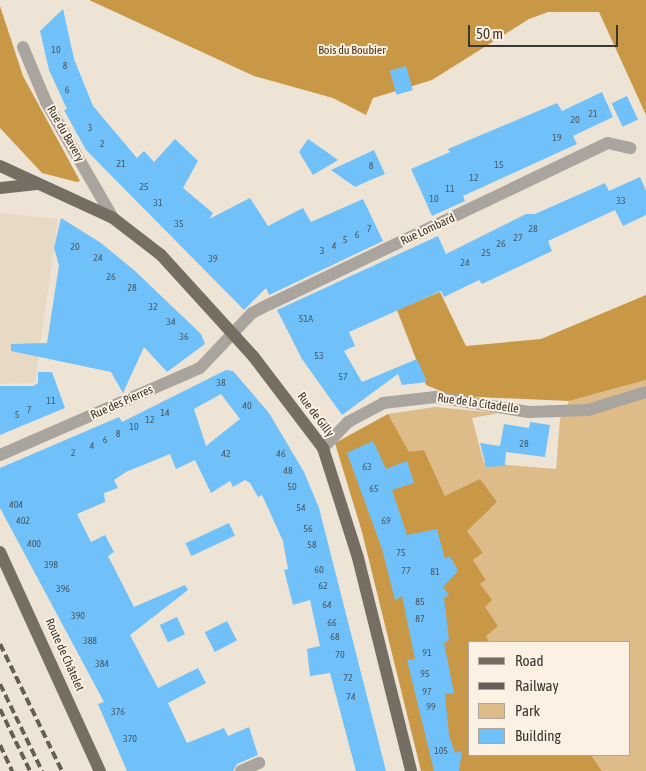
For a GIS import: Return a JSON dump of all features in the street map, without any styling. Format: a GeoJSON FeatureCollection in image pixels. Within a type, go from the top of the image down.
{"type":"FeatureCollection","features":[{"type":"Feature","properties":{"kind":"main road","name":"Rue de Gilly"},"geometry":{"type":"LineString","coordinates":[[2,164],[37,184],[74,196],[114,218],[161,255],[233,335],[323,448],[358,558],[411,771]]}},
{"type":"Feature","properties":{"kind":"main road"},"geometry":{"type":"LineString","coordinates":[[0,188],[37,184]]}},
{"type":"Feature","properties":{"kind":"main road","name":"Route de Châtelet"},"geometry":{"type":"LineString","coordinates":[[0,552],[100,771]]}},
{"type":"Feature","properties":{"kind":"street","name":"Rue du Bavery"},"geometry":{"type":"LineString","coordinates":[[23,47],[46,102],[114,218]]}},
{"type":"Feature","properties":{"kind":"street","name":"Rue Lombard"},"geometry":{"type":"LineString","coordinates":[[233,335],[252,313],[608,143],[630,148]]}},
{"type":"Feature","properties":{"kind":"street","name":"Rue des Pierres"},"geometry":{"type":"LineString","coordinates":[[0,455],[200,368],[233,335]]}},
{"type":"Feature","properties":{"kind":"street","name":"Rue de la Citadelle"},"geometry":{"type":"LineString","coordinates":[[323,448],[348,422],[383,403],[436,397],[528,412],[588,410],[646,392]]}},
{"type":"Feature","properties":{"kind":"street"},"geometry":{"type":"LineString","coordinates":[[241,771],[259,763]]}},
{"type":"Feature","properties":{"kind":"shaded area"},"geometry":{"type":"Polygon","coordinates":[[[0,213],[58,219],[35,383],[0,384],[0,213]]]}},
{"type":"Feature","properties":{"kind":"green space","name":"Bois du Boubier"},"geometry":{"type":"Polygon","coordinates":[[[89,0],[646,0],[646,115],[599,12],[548,12],[529,19],[432,80],[373,98],[366,115],[333,98],[254,76],[89,0]]]}},
{"type":"Feature","properties":{"kind":"green space"},"geometry":{"type":"Polygon","coordinates":[[[0,6],[23,76],[80,181],[77,182],[42,173],[0,128],[0,6]]]}},
{"type":"Feature","properties":{"kind":"green space"},"geometry":{"type":"Polygon","coordinates":[[[440,292],[466,346],[541,339],[646,295],[646,380],[569,401],[453,396],[426,385],[397,310],[440,292]]]}},
{"type":"Feature","properties":{"kind":"green space"},"geometry":{"type":"Polygon","coordinates":[[[646,380],[646,771],[602,771],[592,756],[631,756],[631,641],[488,641],[485,636],[498,626],[484,607],[480,584],[486,580],[473,560],[483,553],[466,531],[497,502],[445,496],[424,450],[409,453],[388,414],[435,407],[499,413],[472,418],[484,463],[556,469],[560,419],[569,401],[646,380]]]}},
{"type":"Feature","properties":{"kind":"green space"},"geometry":{"type":"Polygon","coordinates":[[[388,414],[409,452],[424,450],[445,496],[480,479],[497,502],[467,531],[483,553],[473,560],[486,580],[480,584],[492,600],[485,607],[498,626],[486,636],[488,641],[468,641],[468,756],[592,756],[602,771],[421,771],[362,532],[335,443],[388,414]]]}},
{"type":"Feature","properties":{"kind":"building"},"geometry":{"type":"Polygon","coordinates":[[[63,9],[74,59],[93,106],[137,158],[144,151],[154,162],[175,139],[198,161],[183,188],[213,213],[209,219],[250,198],[268,226],[303,208],[311,222],[363,199],[383,241],[269,295],[266,288],[244,310],[86,150],[64,110],[67,109],[49,70],[40,31],[63,9]]]}},
{"type":"Feature","properties":{"kind":"building"},"geometry":{"type":"Polygon","coordinates":[[[406,66],[413,90],[397,95],[390,71],[406,66]]]}},
{"type":"Feature","properties":{"kind":"building"},"geometry":{"type":"Polygon","coordinates":[[[602,92],[613,117],[573,136],[577,144],[463,196],[465,201],[432,216],[411,169],[450,152],[448,149],[557,103],[562,111],[602,92]]]}},
{"type":"Feature","properties":{"kind":"building"},"geometry":{"type":"Polygon","coordinates":[[[627,96],[638,120],[623,127],[612,103],[627,96]]]}},
{"type":"Feature","properties":{"kind":"building"},"geometry":{"type":"Polygon","coordinates":[[[308,139],[338,160],[313,175],[299,152],[308,139]]]}},
{"type":"Feature","properties":{"kind":"building"},"geometry":{"type":"Polygon","coordinates":[[[374,150],[385,174],[355,187],[331,170],[374,150]]]}},
{"type":"Feature","properties":{"kind":"building"},"geometry":{"type":"Polygon","coordinates":[[[640,177],[646,191],[646,215],[623,226],[615,210],[548,241],[552,251],[482,284],[479,280],[444,297],[441,291],[349,332],[355,346],[344,351],[362,382],[417,359],[427,382],[402,385],[398,374],[342,415],[302,359],[277,310],[438,236],[446,254],[526,214],[535,214],[605,183],[609,191],[640,177]]]}},
{"type":"Feature","properties":{"kind":"building"},"geometry":{"type":"Polygon","coordinates":[[[61,218],[101,243],[135,271],[201,334],[205,344],[167,372],[144,347],[123,393],[111,372],[11,351],[11,344],[47,343],[59,265],[54,248],[61,218]]]}},
{"type":"Feature","properties":{"kind":"building"},"geometry":{"type":"Polygon","coordinates":[[[226,370],[233,371],[269,413],[304,472],[319,508],[386,771],[356,771],[330,673],[310,676],[307,649],[320,646],[310,600],[293,605],[284,570],[288,569],[283,541],[262,495],[258,497],[250,483],[245,480],[233,487],[230,481],[211,493],[195,460],[176,469],[170,454],[126,472],[114,480],[118,488],[104,493],[105,502],[77,514],[91,542],[105,535],[114,552],[108,556],[134,607],[185,585],[188,590],[130,635],[158,688],[198,668],[206,683],[168,703],[187,743],[224,728],[228,736],[249,727],[258,755],[237,764],[233,771],[127,771],[98,704],[104,702],[0,508],[0,468],[119,417],[122,422],[226,370]],[[221,394],[194,409],[206,446],[240,419],[221,394]]]}},
{"type":"Feature","properties":{"kind":"building"},"geometry":{"type":"Polygon","coordinates":[[[38,372],[52,372],[65,408],[0,435],[0,386],[33,386],[38,383],[38,372]]]}},
{"type":"Feature","properties":{"kind":"building"},"geometry":{"type":"Polygon","coordinates":[[[530,422],[550,425],[545,457],[506,452],[505,466],[486,467],[480,443],[500,446],[504,424],[529,428],[530,422]]]}},
{"type":"Feature","properties":{"kind":"building"},"geometry":{"type":"Polygon","coordinates":[[[373,441],[386,469],[407,461],[414,483],[392,490],[407,535],[437,529],[445,559],[450,556],[458,571],[443,587],[449,595],[444,598],[449,640],[444,643],[454,693],[445,694],[449,735],[455,753],[462,751],[459,771],[434,771],[407,660],[415,659],[402,596],[395,600],[382,549],[347,453],[373,441]]]}},
{"type":"Feature","properties":{"kind":"building"},"geometry":{"type":"Polygon","coordinates":[[[229,523],[235,536],[191,556],[185,543],[229,523]]]}},
{"type":"Feature","properties":{"kind":"building"},"geometry":{"type":"Polygon","coordinates":[[[177,617],[185,634],[168,642],[160,625],[177,617]]]}},
{"type":"Feature","properties":{"kind":"building"},"geometry":{"type":"Polygon","coordinates":[[[227,621],[237,641],[215,652],[205,632],[227,621]]]}},
{"type":"Feature","properties":{"kind":"railway"},"geometry":{"type":"LineString","coordinates":[[0,644],[62,771]]}},
{"type":"Feature","properties":{"kind":"railway"},"geometry":{"type":"LineString","coordinates":[[0,684],[42,771]]}},
{"type":"Feature","properties":{"kind":"railway"},"geometry":{"type":"LineString","coordinates":[[0,709],[30,771]]}},
{"type":"Feature","properties":{"kind":"railway"},"geometry":{"type":"LineString","coordinates":[[0,745],[12,771]]}}]}
